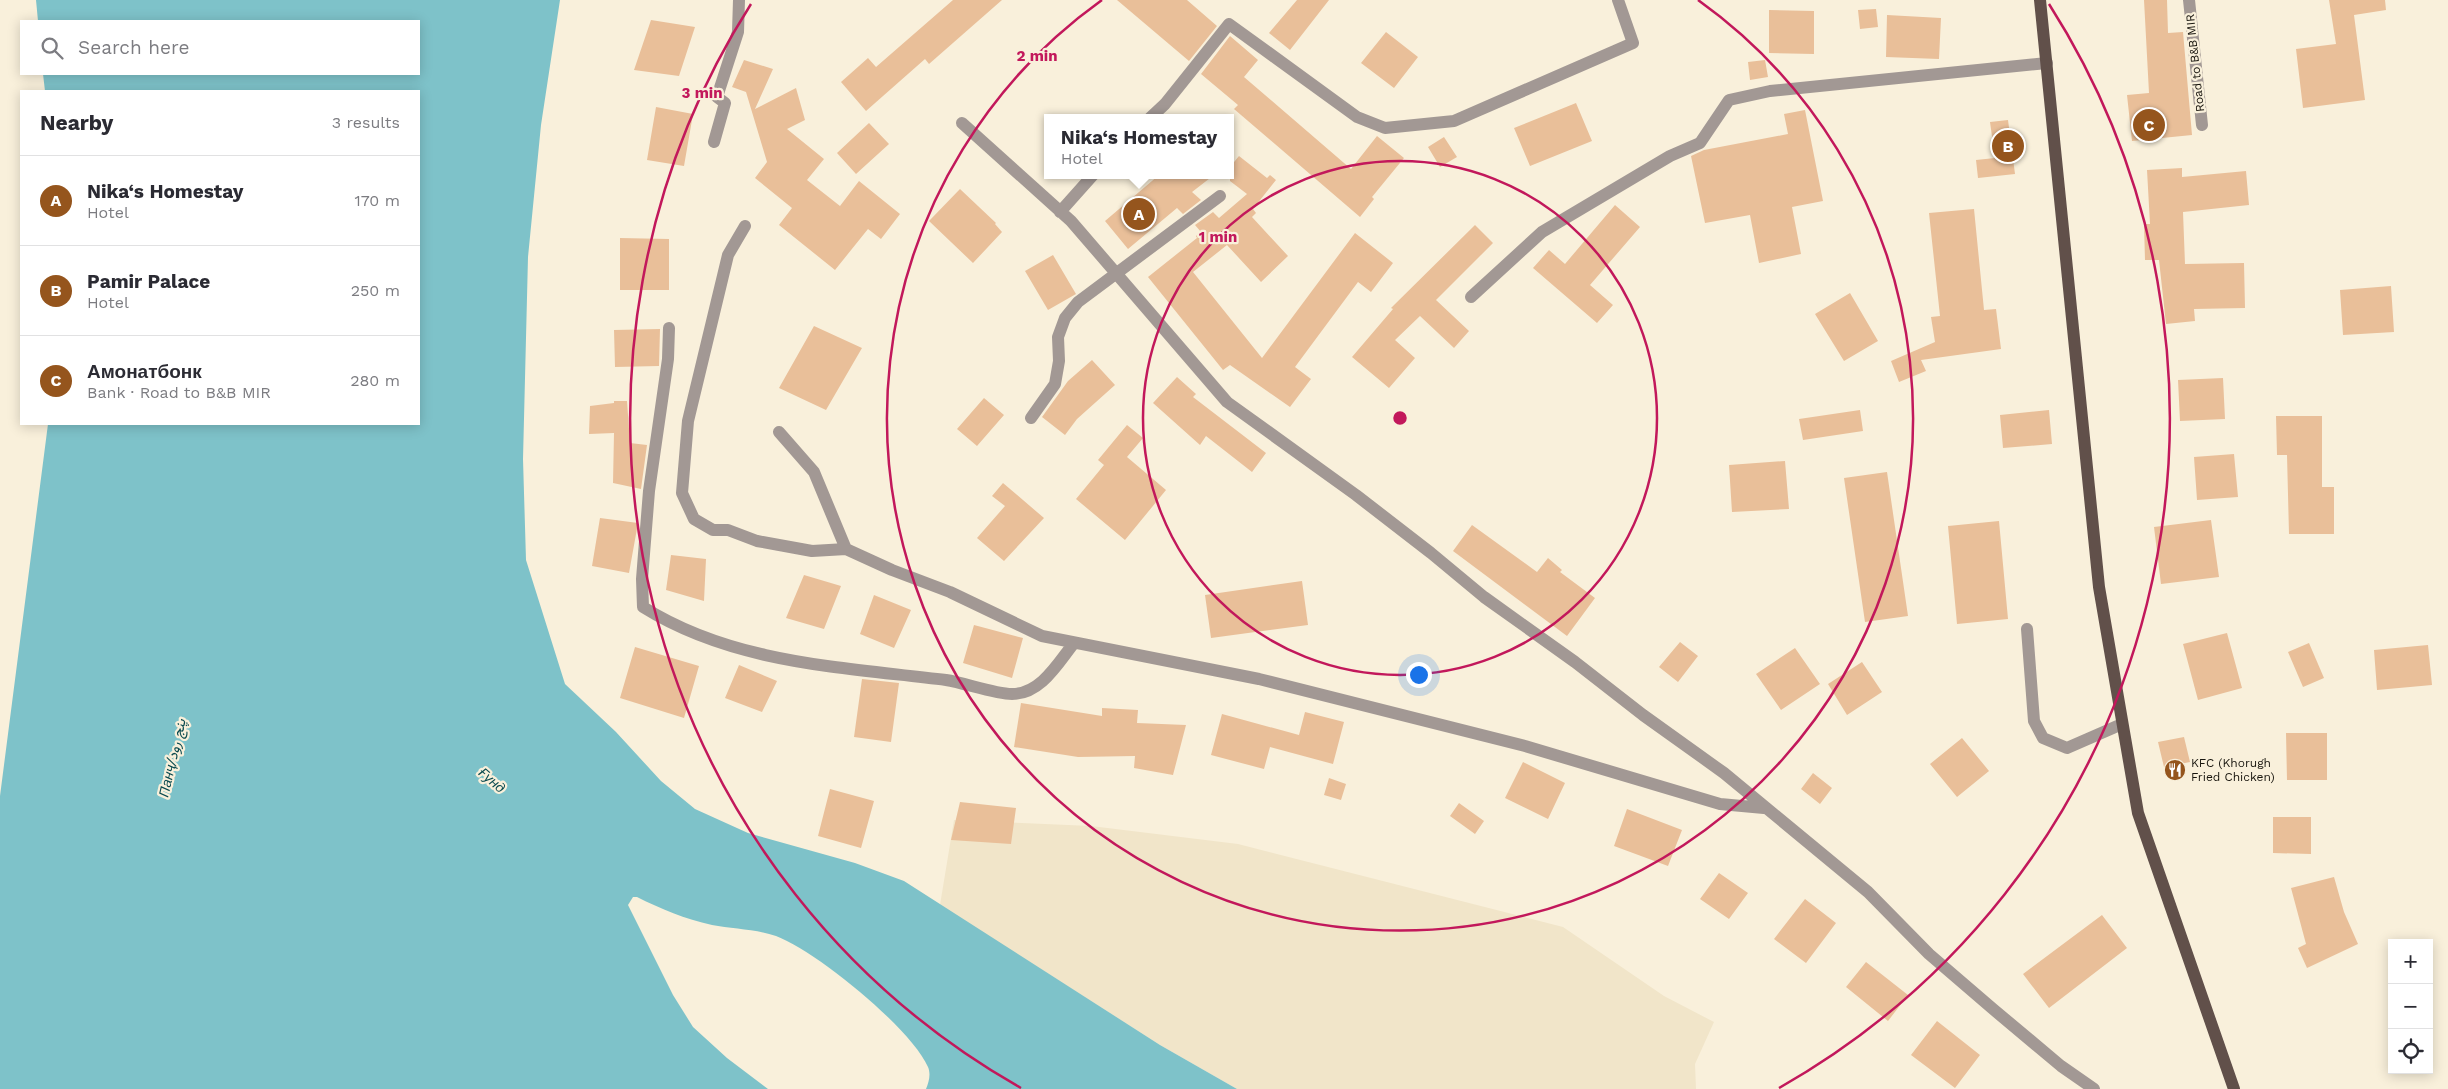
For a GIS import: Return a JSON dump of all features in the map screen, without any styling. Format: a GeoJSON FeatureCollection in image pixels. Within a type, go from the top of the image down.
{"type":"FeatureCollection","features":[{"type":"Feature","properties":{"kind":"main road"},"geometry":{"type":"LineString","coordinates":[[2040,0],[2099,588],[2122,724],[2138,813],[2234,1089]]}},
{"type":"Feature","properties":{"kind":"street"},"geometry":{"type":"LineString","coordinates":[[714,142],[725,103],[717,97],[738,32],[739,0]]}},
{"type":"Feature","properties":{"kind":"street"},"geometry":{"type":"LineString","coordinates":[[1154,114],[1165,104],[1229,24],[1357,117],[1385,128],[1454,121],[1633,43],[1618,0]]}},
{"type":"Feature","properties":{"kind":"street","name":"Road to B&B MIR"},"geometry":{"type":"LineString","coordinates":[[2189,0],[2202,125]]}},
{"type":"Feature","properties":{"kind":"street"},"geometry":{"type":"LineString","coordinates":[[1471,297],[1542,232],[1670,156],[1700,143],[1729,100],[1770,91],[2047,63]]}},
{"type":"Feature","properties":{"kind":"street"},"geometry":{"type":"LineString","coordinates":[[962,123],[1071,221],[1227,402],[1356,495],[1484,597],[1724,773],[1868,892],[1929,954],[1993,1009],[2061,1066],[2094,1089]]}},
{"type":"Feature","properties":{"kind":"street"},"geometry":{"type":"LineString","coordinates":[[1060,212],[1089,179]]}},
{"type":"Feature","properties":{"kind":"street"},"geometry":{"type":"LineString","coordinates":[[1031,418],[1055,384],[1059,361],[1058,336],[1065,318],[1078,302],[1220,196]]}},
{"type":"Feature","properties":{"kind":"street"},"geometry":{"type":"LineString","coordinates":[[745,226],[728,255],[688,421],[682,492],[694,519],[713,530],[728,530],[757,541],[812,551],[846,549],[892,570],[950,592],[1042,636],[1259,679],[1525,746],[1720,804],[1764,808]]}},
{"type":"Feature","properties":{"kind":"street"},"geometry":{"type":"LineString","coordinates":[[669,328],[668,359],[650,491],[642,578],[643,607],[665,621],[751,653],[820,667],[958,682],[1013,694],[1039,686],[1074,643]]}},
{"type":"Feature","properties":{"kind":"street"},"geometry":{"type":"LineString","coordinates":[[778,432],[814,472],[846,549]]}},
{"type":"Feature","properties":{"kind":"street"},"geometry":{"type":"LineString","coordinates":[[2027,629],[2034,721],[2043,738],[2067,748],[2122,724]]}},
{"type":"Feature","properties":{"kind":"shaded area"},"geometry":{"type":"Polygon","coordinates":[[[954,820],[1091,826],[1238,844],[1563,927],[1664,996],[1714,1022],[1695,1064],[1696,1089],[1237,1089],[1160,1045],[940,905],[954,820]]]}},
{"type":"Feature","properties":{"kind":"water"},"geometry":{"type":"Polygon","coordinates":[[[36,0],[560,0],[541,125],[528,257],[523,459],[526,560],[565,684],[616,732],[661,781],[695,809],[748,833],[855,863],[904,881],[1160,1045],[1237,1089],[926,1089],[929,1078],[928,1067],[903,1032],[861,992],[814,957],[776,936],[702,923],[633,897],[628,905],[673,995],[693,1027],[727,1058],[768,1089],[0,1089],[0,796],[48,425],[420,425],[420,90],[45,90],[43,75],[420,75],[420,20],[38,20],[36,0]]]}},
{"type":"Feature","properties":{"kind":"building"},"geometry":{"type":"Polygon","coordinates":[[[953,0],[1002,0],[929,64],[925,59],[866,111],[841,82],[868,58],[876,67],[953,0]]]}},
{"type":"Feature","properties":{"kind":"building"},"geometry":{"type":"Polygon","coordinates":[[[1117,0],[1187,0],[1217,26],[1189,61],[1117,0]]]}},
{"type":"Feature","properties":{"kind":"building"},"geometry":{"type":"Polygon","coordinates":[[[1297,0],[1329,0],[1290,50],[1269,33],[1297,0]]]}},
{"type":"Feature","properties":{"kind":"building"},"geometry":{"type":"Polygon","coordinates":[[[2144,0],[2167,0],[2168,33],[2183,32],[2192,135],[2132,141],[2127,95],[2149,93],[2144,0]]]}},
{"type":"Feature","properties":{"kind":"building"},"geometry":{"type":"Polygon","coordinates":[[[2329,0],[2385,0],[2386,10],[2354,15],[2365,100],[2303,108],[2296,49],[2336,44],[2329,0]]]}},
{"type":"Feature","properties":{"kind":"building"},"geometry":{"type":"Polygon","coordinates":[[[1876,9],[1878,27],[1860,29],[1858,10],[1876,9]]]}},
{"type":"Feature","properties":{"kind":"building"},"geometry":{"type":"Polygon","coordinates":[[[1769,10],[1814,11],[1814,54],[1769,53],[1769,10]]]}},
{"type":"Feature","properties":{"kind":"building"},"geometry":{"type":"Polygon","coordinates":[[[1887,15],[1941,18],[1939,59],[1886,57],[1887,15]]]}},
{"type":"Feature","properties":{"kind":"building"},"geometry":{"type":"Polygon","coordinates":[[[651,20],[695,27],[679,76],[634,70],[651,20]]]}},
{"type":"Feature","properties":{"kind":"building"},"geometry":{"type":"Polygon","coordinates":[[[1386,32],[1418,57],[1394,88],[1361,63],[1386,32]]]}},
{"type":"Feature","properties":{"kind":"building"},"geometry":{"type":"Polygon","coordinates":[[[1230,36],[1258,60],[1244,77],[1351,169],[1377,136],[1404,158],[1372,197],[1374,199],[1360,217],[1234,109],[1238,105],[1201,74],[1230,36]]]}},
{"type":"Feature","properties":{"kind":"building"},"geometry":{"type":"Polygon","coordinates":[[[744,60],[773,69],[755,109],[796,88],[805,120],[787,129],[824,159],[807,180],[840,206],[859,181],[900,214],[881,239],[868,229],[835,270],[779,225],[792,208],[755,178],[767,162],[746,92],[732,87],[744,60]]]}},
{"type":"Feature","properties":{"kind":"building"},"geometry":{"type":"Polygon","coordinates":[[[1765,60],[1768,77],[1750,80],[1748,62],[1765,60]]]}},
{"type":"Feature","properties":{"kind":"building"},"geometry":{"type":"Polygon","coordinates":[[[1576,103],[1592,141],[1530,166],[1514,128],[1576,103]]]}},
{"type":"Feature","properties":{"kind":"building"},"geometry":{"type":"Polygon","coordinates":[[[656,107],[693,114],[684,166],[647,160],[656,107]]]}},
{"type":"Feature","properties":{"kind":"building"},"geometry":{"type":"Polygon","coordinates":[[[1805,110],[1823,201],[1792,207],[1801,254],[1759,263],[1750,215],[1705,223],[1691,156],[1704,150],[1788,134],[1784,114],[1805,110]]]}},
{"type":"Feature","properties":{"kind":"building"},"geometry":{"type":"Polygon","coordinates":[[[2008,120],[2015,174],[1978,178],[1976,160],[1995,158],[1990,122],[2008,120]]]}},
{"type":"Feature","properties":{"kind":"building"},"geometry":{"type":"Polygon","coordinates":[[[869,123],[889,144],[856,174],[837,153],[869,123]]]}},
{"type":"Feature","properties":{"kind":"building"},"geometry":{"type":"Polygon","coordinates":[[[1444,137],[1457,157],[1440,167],[1428,147],[1444,137]]]}},
{"type":"Feature","properties":{"kind":"building"},"geometry":{"type":"Polygon","coordinates":[[[1239,156],[1267,178],[1270,175],[1276,180],[1253,209],[1256,213],[1252,217],[1288,256],[1261,282],[1227,245],[1193,272],[1262,358],[1355,233],[1393,263],[1371,292],[1358,282],[1295,367],[1311,379],[1290,407],[1230,365],[1223,370],[1148,277],[1197,238],[1196,236],[1201,232],[1195,225],[1213,212],[1219,218],[1247,194],[1230,181],[1230,179],[1234,179],[1234,162],[1239,156]]]}},
{"type":"Feature","properties":{"kind":"building"},"geometry":{"type":"Polygon","coordinates":[[[2182,168],[2182,177],[2246,171],[2249,205],[2183,212],[2185,264],[2244,263],[2245,308],[2194,309],[2195,321],[2166,324],[2159,260],[2145,260],[2144,224],[2150,224],[2147,170],[2182,168]]]}},
{"type":"Feature","properties":{"kind":"building"},"geometry":{"type":"Polygon","coordinates":[[[1154,179],[1209,179],[1192,192],[1201,200],[1183,214],[1177,208],[1128,249],[1105,221],[1154,179]]]}},
{"type":"Feature","properties":{"kind":"building"},"geometry":{"type":"Polygon","coordinates":[[[960,189],[996,223],[1002,232],[973,263],[929,221],[960,189]]]}},
{"type":"Feature","properties":{"kind":"building"},"geometry":{"type":"Polygon","coordinates":[[[1615,205],[1640,227],[1590,285],[1613,305],[1597,323],[1533,268],[1549,250],[1565,264],[1615,205]]]}},
{"type":"Feature","properties":{"kind":"building"},"geometry":{"type":"Polygon","coordinates":[[[1974,209],[1984,310],[1996,309],[2001,349],[1921,360],[1926,371],[1899,382],[1891,361],[1935,342],[1931,317],[1940,316],[1929,213],[1974,209]]]}},
{"type":"Feature","properties":{"kind":"building"},"geometry":{"type":"Polygon","coordinates":[[[1475,225],[1493,243],[1436,300],[1469,331],[1454,348],[1420,316],[1395,340],[1415,358],[1389,388],[1352,357],[1393,309],[1391,308],[1475,225]]]}},
{"type":"Feature","properties":{"kind":"building"},"geometry":{"type":"Polygon","coordinates":[[[620,238],[669,239],[669,290],[620,290],[620,238]]]}},
{"type":"Feature","properties":{"kind":"building"},"geometry":{"type":"Polygon","coordinates":[[[1053,255],[1076,294],[1048,310],[1025,271],[1053,255]]]}},
{"type":"Feature","properties":{"kind":"building"},"geometry":{"type":"Polygon","coordinates":[[[2391,286],[2394,332],[2343,335],[2340,290],[2391,286]]]}},
{"type":"Feature","properties":{"kind":"building"},"geometry":{"type":"Polygon","coordinates":[[[1850,293],[1878,341],[1844,361],[1815,314],[1850,293]]]}},
{"type":"Feature","properties":{"kind":"building"},"geometry":{"type":"Polygon","coordinates":[[[814,326],[862,348],[826,410],[779,388],[814,326]]]}},
{"type":"Feature","properties":{"kind":"building"},"geometry":{"type":"Polygon","coordinates":[[[660,329],[659,366],[615,367],[614,330],[660,329]]]}},
{"type":"Feature","properties":{"kind":"building"},"geometry":{"type":"Polygon","coordinates":[[[1092,360],[1115,385],[1077,419],[1065,435],[1042,417],[1068,381],[1092,360]]]}},
{"type":"Feature","properties":{"kind":"building"},"geometry":{"type":"Polygon","coordinates":[[[1177,377],[1196,394],[1193,397],[1266,453],[1252,472],[1206,436],[1200,445],[1153,403],[1177,377]]]}},
{"type":"Feature","properties":{"kind":"building"},"geometry":{"type":"Polygon","coordinates":[[[2223,378],[2225,419],[2180,421],[2178,380],[2223,378]]]}},
{"type":"Feature","properties":{"kind":"building"},"geometry":{"type":"Polygon","coordinates":[[[984,398],[1004,415],[977,446],[957,429],[984,398]]]}},
{"type":"Feature","properties":{"kind":"building"},"geometry":{"type":"Polygon","coordinates":[[[614,401],[627,401],[630,443],[647,445],[641,489],[613,483],[614,433],[589,434],[590,406],[614,403],[614,401]]]}},
{"type":"Feature","properties":{"kind":"building"},"geometry":{"type":"Polygon","coordinates":[[[1860,410],[1863,431],[1803,440],[1799,419],[1860,410]]]}},
{"type":"Feature","properties":{"kind":"building"},"geometry":{"type":"Polygon","coordinates":[[[2049,410],[2052,444],[2003,448],[2000,415],[2049,410]]]}},
{"type":"Feature","properties":{"kind":"building"},"geometry":{"type":"Polygon","coordinates":[[[2276,416],[2322,416],[2322,487],[2334,487],[2334,534],[2289,534],[2287,455],[2277,455],[2276,416]]]}},
{"type":"Feature","properties":{"kind":"building"},"geometry":{"type":"Polygon","coordinates":[[[1127,425],[1143,438],[1127,457],[1166,490],[1125,540],[1076,499],[1104,465],[1098,460],[1127,425]]]}},
{"type":"Feature","properties":{"kind":"building"},"geometry":{"type":"Polygon","coordinates":[[[2234,454],[2238,497],[2197,500],[2194,457],[2234,454]]]}},
{"type":"Feature","properties":{"kind":"building"},"geometry":{"type":"Polygon","coordinates":[[[1785,461],[1789,509],[1732,512],[1729,465],[1785,461]]]}},
{"type":"Feature","properties":{"kind":"building"},"geometry":{"type":"Polygon","coordinates":[[[1887,472],[1908,616],[1865,622],[1844,478],[1887,472]]]}},
{"type":"Feature","properties":{"kind":"building"},"geometry":{"type":"Polygon","coordinates":[[[1003,483],[1044,518],[1004,561],[977,538],[1005,506],[992,496],[1003,483]]]}},
{"type":"Feature","properties":{"kind":"building"},"geometry":{"type":"Polygon","coordinates":[[[600,518],[638,523],[629,573],[592,566],[600,518]]]}},
{"type":"Feature","properties":{"kind":"building"},"geometry":{"type":"Polygon","coordinates":[[[2211,520],[2219,577],[2161,584],[2154,527],[2211,520]]]}},
{"type":"Feature","properties":{"kind":"building"},"geometry":{"type":"Polygon","coordinates":[[[1999,521],[2008,619],[1957,624],[1948,526],[1999,521]]]}},
{"type":"Feature","properties":{"kind":"building"},"geometry":{"type":"Polygon","coordinates":[[[1472,525],[1537,572],[1548,558],[1562,570],[1560,572],[1595,598],[1567,636],[1453,551],[1472,525]]]}},
{"type":"Feature","properties":{"kind":"building"},"geometry":{"type":"Polygon","coordinates":[[[671,555],[706,559],[704,601],[666,590],[671,555]]]}},
{"type":"Feature","properties":{"kind":"building"},"geometry":{"type":"Polygon","coordinates":[[[804,575],[841,586],[824,629],[786,618],[804,575]]]}},
{"type":"Feature","properties":{"kind":"building"},"geometry":{"type":"Polygon","coordinates":[[[1302,581],[1308,625],[1211,638],[1205,595],[1302,581]]]}},
{"type":"Feature","properties":{"kind":"building"},"geometry":{"type":"Polygon","coordinates":[[[874,595],[911,610],[894,648],[860,634],[874,595]]]}},
{"type":"Feature","properties":{"kind":"building"},"geometry":{"type":"Polygon","coordinates":[[[974,625],[1023,638],[1012,678],[963,663],[974,625]]]}},
{"type":"Feature","properties":{"kind":"building"},"geometry":{"type":"Polygon","coordinates":[[[2227,633],[2242,688],[2198,700],[2183,644],[2227,633]]]}},
{"type":"Feature","properties":{"kind":"building"},"geometry":{"type":"Polygon","coordinates":[[[1680,642],[1698,656],[1678,682],[1659,667],[1680,642]]]}},
{"type":"Feature","properties":{"kind":"building"},"geometry":{"type":"Polygon","coordinates":[[[2309,643],[2324,678],[2303,687],[2288,652],[2309,643]]]}},
{"type":"Feature","properties":{"kind":"building"},"geometry":{"type":"Polygon","coordinates":[[[2428,645],[2432,685],[2377,690],[2374,650],[2428,645]]]}},
{"type":"Feature","properties":{"kind":"building"},"geometry":{"type":"Polygon","coordinates":[[[635,647],[699,666],[684,718],[620,698],[635,647]]]}},
{"type":"Feature","properties":{"kind":"building"},"geometry":{"type":"Polygon","coordinates":[[[1795,648],[1820,684],[1781,710],[1756,674],[1795,648]]]}},
{"type":"Feature","properties":{"kind":"building"},"geometry":{"type":"Polygon","coordinates":[[[1862,662],[1882,692],[1847,715],[1828,684],[1862,662]]]}},
{"type":"Feature","properties":{"kind":"building"},"geometry":{"type":"Polygon","coordinates":[[[739,665],[777,681],[762,712],[725,698],[739,665]]]}},
{"type":"Feature","properties":{"kind":"building"},"geometry":{"type":"Polygon","coordinates":[[[862,679],[899,683],[891,742],[854,737],[862,679]]]}},
{"type":"Feature","properties":{"kind":"building"},"geometry":{"type":"Polygon","coordinates":[[[1021,703],[1102,716],[1102,708],[1138,710],[1137,723],[1186,725],[1173,775],[1134,768],[1135,756],[1078,757],[1014,747],[1021,703]]]}},
{"type":"Feature","properties":{"kind":"building"},"geometry":{"type":"Polygon","coordinates":[[[1305,712],[1344,722],[1333,764],[1270,747],[1264,769],[1211,755],[1222,714],[1299,735],[1305,712]]]}},
{"type":"Feature","properties":{"kind":"building"},"geometry":{"type":"Polygon","coordinates":[[[2286,733],[2327,733],[2327,780],[2287,780],[2286,733]]]}},
{"type":"Feature","properties":{"kind":"building"},"geometry":{"type":"Polygon","coordinates":[[[2184,737],[2190,762],[2164,767],[2158,742],[2184,737]]]}},
{"type":"Feature","properties":{"kind":"building"},"geometry":{"type":"Polygon","coordinates":[[[1962,738],[1989,771],[1957,797],[1930,764],[1962,738]]]}},
{"type":"Feature","properties":{"kind":"building"},"geometry":{"type":"Polygon","coordinates":[[[1523,762],[1565,783],[1548,819],[1505,798],[1523,762]]]}},
{"type":"Feature","properties":{"kind":"building"},"geometry":{"type":"Polygon","coordinates":[[[1813,773],[1832,788],[1820,804],[1801,789],[1813,773]]]}},
{"type":"Feature","properties":{"kind":"building"},"geometry":{"type":"Polygon","coordinates":[[[1329,778],[1346,784],[1341,800],[1324,795],[1329,778]]]}},
{"type":"Feature","properties":{"kind":"building"},"geometry":{"type":"Polygon","coordinates":[[[830,789],[874,801],[861,848],[818,836],[830,789]]]}},
{"type":"Feature","properties":{"kind":"building"},"geometry":{"type":"Polygon","coordinates":[[[960,802],[1016,808],[1011,844],[951,840],[960,802]]]}},
{"type":"Feature","properties":{"kind":"building"},"geometry":{"type":"Polygon","coordinates":[[[1459,803],[1484,821],[1475,834],[1450,816],[1459,803]]]}},
{"type":"Feature","properties":{"kind":"building"},"geometry":{"type":"Polygon","coordinates":[[[1627,809],[1682,830],[1668,866],[1614,846],[1627,809]]]}},
{"type":"Feature","properties":{"kind":"building"},"geometry":{"type":"Polygon","coordinates":[[[2273,817],[2311,817],[2311,854],[2273,853],[2273,817]]]}},
{"type":"Feature","properties":{"kind":"building"},"geometry":{"type":"Polygon","coordinates":[[[1719,873],[1748,893],[1729,919],[1700,899],[1719,873]]]}},
{"type":"Feature","properties":{"kind":"building"},"geometry":{"type":"Polygon","coordinates":[[[2334,877],[2344,912],[2358,944],[2307,968],[2298,948],[2306,944],[2291,888],[2334,877]]]}},
{"type":"Feature","properties":{"kind":"building"},"geometry":{"type":"Polygon","coordinates":[[[1805,899],[1836,923],[1806,963],[1774,939],[1805,899]]]}},
{"type":"Feature","properties":{"kind":"building"},"geometry":{"type":"Polygon","coordinates":[[[2102,915],[2127,948],[2049,1008],[2023,974],[2102,915]]]}},
{"type":"Feature","properties":{"kind":"building"},"geometry":{"type":"Polygon","coordinates":[[[1866,962],[1908,995],[1888,1021],[1846,987],[1866,962]]]}},
{"type":"Feature","properties":{"kind":"building"},"geometry":{"type":"Polygon","coordinates":[[[1937,1021],[1980,1055],[1955,1088],[1911,1055],[1937,1021]]]}},
{"type":"Feature","properties":{"kind":"place","name":"Амонатбонк"},"geometry":{"type":"Point","coordinates":[2149,125]}},
{"type":"Feature","properties":{"kind":"place","name":"Pamir Palace"},"geometry":{"type":"Point","coordinates":[2008,146]}},
{"type":"Feature","properties":{"kind":"place","name":"Nika‘s Homestay"},"geometry":{"type":"Point","coordinates":[1139,214]}},
{"type":"Feature","properties":{"kind":"place","name":"KFC (Khorugh Fried Chicken)"},"geometry":{"type":"Point","coordinates":[2175,770]}},
{"type":"Feature","properties":{"kind":"water label","name":"Панҷ/پنج رود"},"geometry":{"type":"Point","coordinates":[172,758]}},
{"type":"Feature","properties":{"kind":"water label","name":"Ғунд"},"geometry":{"type":"Point","coordinates":[492,780]}}]}
